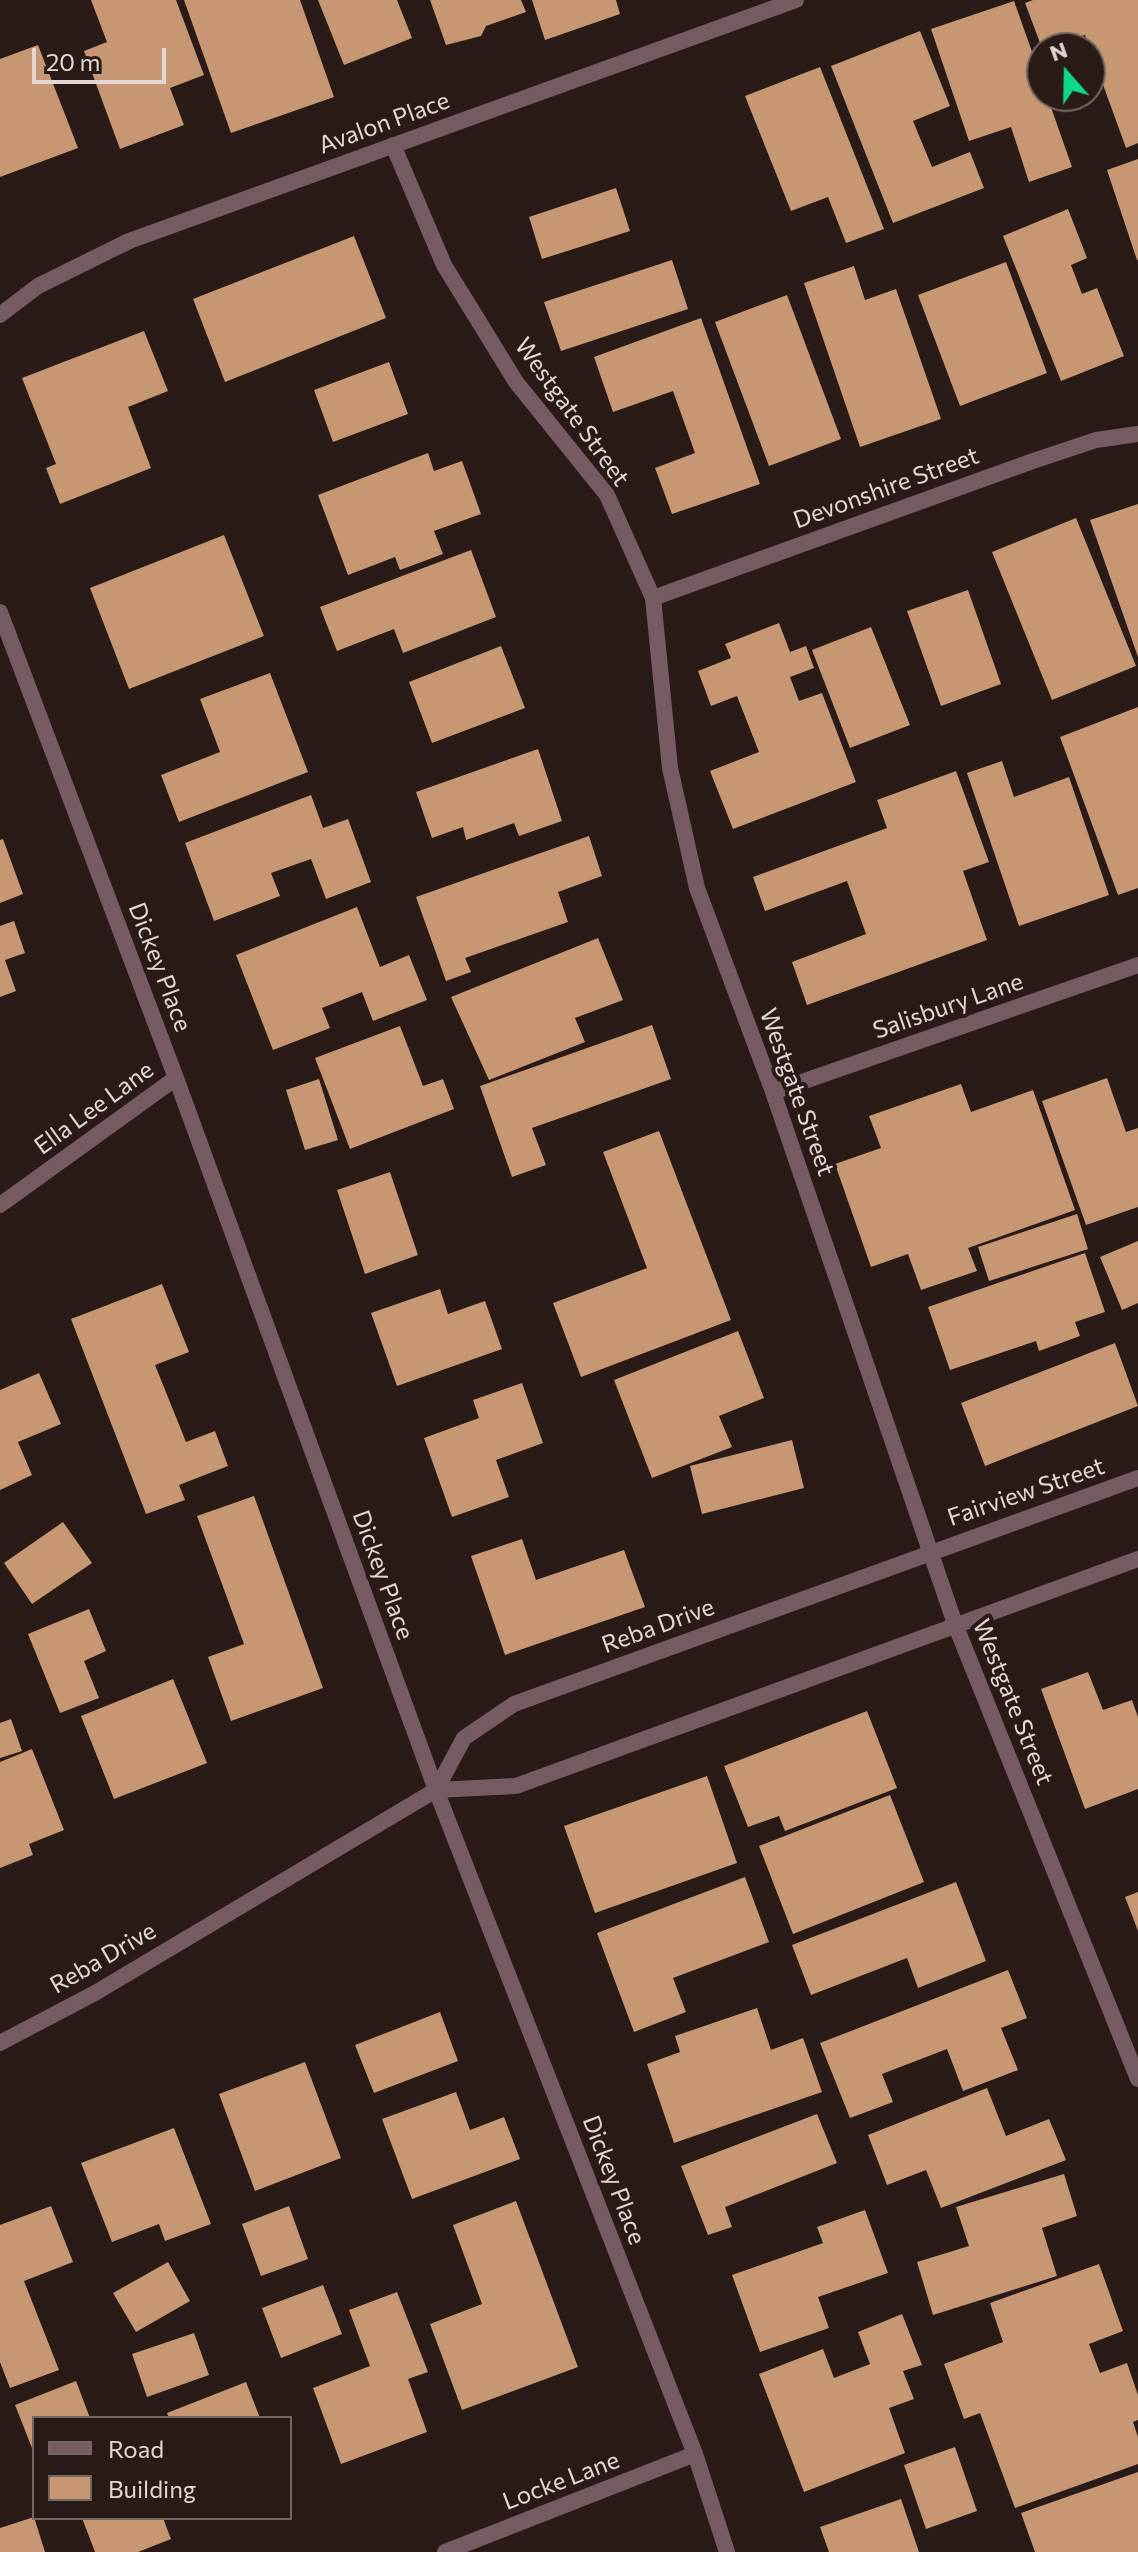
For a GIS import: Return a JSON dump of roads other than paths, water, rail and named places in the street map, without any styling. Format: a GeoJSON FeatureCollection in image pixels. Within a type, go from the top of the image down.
{"type":"FeatureCollection","features":[{"type":"Feature","properties":{"kind":"street","name":"Avalon Place"},"geometry":{"type":"LineString","coordinates":[[0,315],[38,286],[129,241],[796,0]]}},
{"type":"Feature","properties":{"kind":"street","name":"Westgate Street"},"geometry":{"type":"LineString","coordinates":[[393,145],[444,265],[516,382],[607,495],[653,598],[670,768],[697,888],[773,1092],[955,1624],[1138,2079]]}},
{"type":"Feature","properties":{"kind":"street","name":"Devonshire Street"},"geometry":{"type":"LineString","coordinates":[[653,598],[1033,461],[1096,440],[1138,434]]}},
{"type":"Feature","properties":{"kind":"street","name":"Dickey Place"},"geometry":{"type":"LineString","coordinates":[[0,612],[176,1078],[436,1790],[695,2454],[727,2552]]}},
{"type":"Feature","properties":{"kind":"street","name":"Salisbury Lane"},"geometry":{"type":"LineString","coordinates":[[773,1092],[1138,965]]}},
{"type":"Feature","properties":{"kind":"street","name":"Ella Lee Lane"},"geometry":{"type":"LineString","coordinates":[[0,1205],[176,1078]]}},
{"type":"Feature","properties":{"kind":"street","name":"Fairview Street"},"geometry":{"type":"LineString","coordinates":[[930,1551],[1138,1478]]}},
{"type":"Feature","properties":{"kind":"street","name":"Reba Drive"},"geometry":{"type":"LineString","coordinates":[[436,1790],[464,1738],[514,1704],[930,1551]]}},
{"type":"Feature","properties":{"kind":"street"},"geometry":{"type":"LineString","coordinates":[[955,1624],[1138,1559]]}},
{"type":"Feature","properties":{"kind":"street","name":"Reba Drive"},"geometry":{"type":"LineString","coordinates":[[0,2043],[95,1993],[436,1790],[516,1786],[955,1624]]}},
{"type":"Feature","properties":{"kind":"street","name":"Locke Lane"},"geometry":{"type":"LineString","coordinates":[[445,2552],[695,2454]]}}]}
